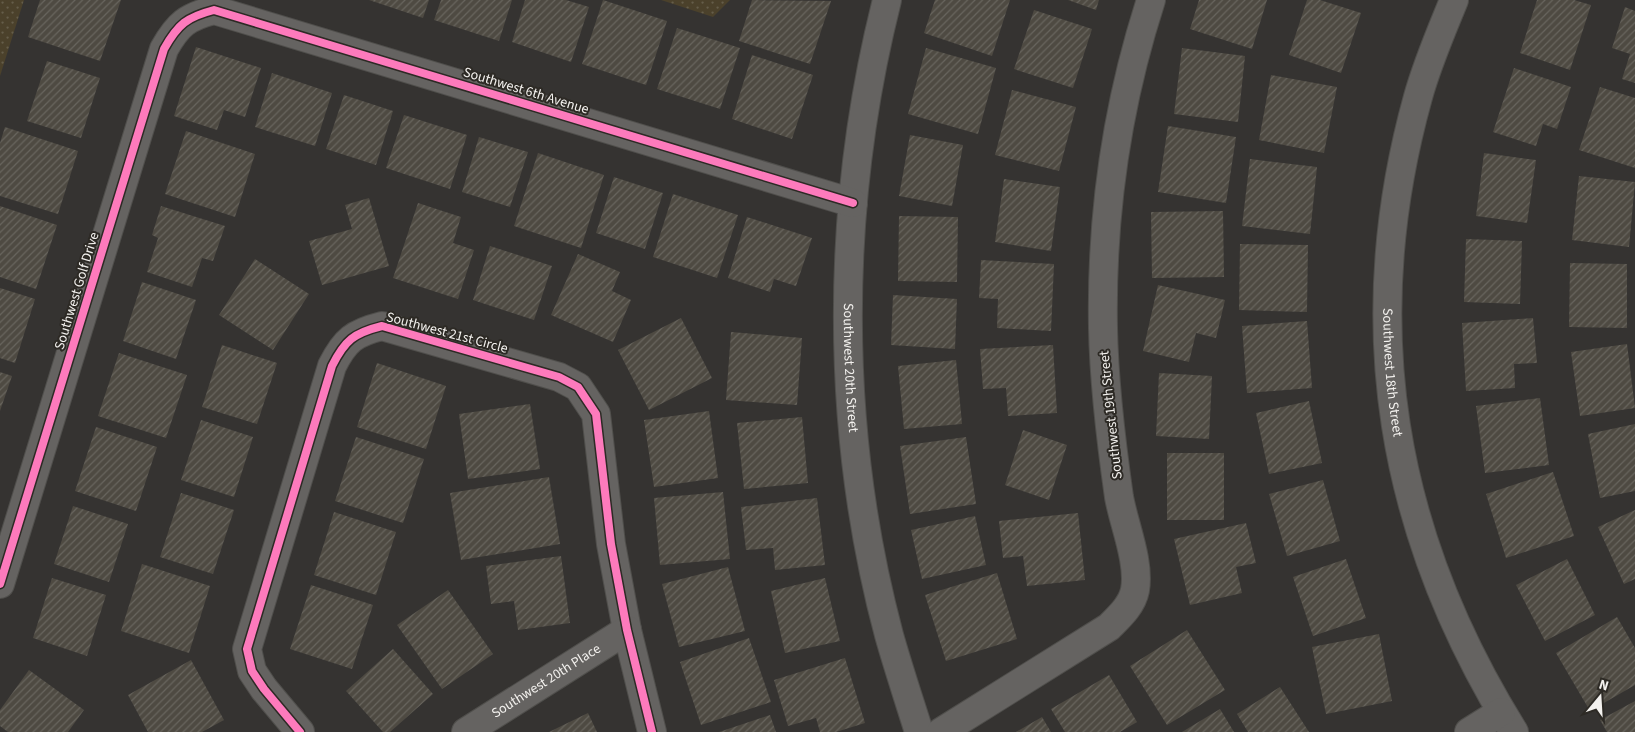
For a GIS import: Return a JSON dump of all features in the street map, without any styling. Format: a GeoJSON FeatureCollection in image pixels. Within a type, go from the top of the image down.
{"type":"FeatureCollection","features":[{"type":"Feature","properties":{"kind":"street","name":"Southwest 20th Street"},"geometry":{"type":"LineString","coordinates":[[887,0],[878,37],[861,132],[853,203],[848,300],[855,444],[869,540],[889,634],[919,732]]}},
{"type":"Feature","properties":{"kind":"street","name":"Southwest 19th Street"},"geometry":{"type":"LineString","coordinates":[[941,732],[1109,626],[1126,611],[1135,590],[1135,568],[1120,499],[1108,414],[1103,328],[1105,242],[1114,156],[1122,113],[1142,30],[1152,0]]}},
{"type":"Feature","properties":{"kind":"street","name":"Southwest 18th Street"},"geometry":{"type":"LineString","coordinates":[[1454,0],[1418,96],[1398,176],[1388,258],[1387,341],[1391,396],[1412,505],[1437,583],[1471,659],[1508,722]]}},
{"type":"Feature","properties":{"kind":"street","name":"Southwest 6th Avenue"},"geometry":{"type":"LineString","coordinates":[[193,16],[214,10],[853,203]]}},
{"type":"Feature","properties":{"kind":"street","name":"Southwest Golf Drive"},"geometry":{"type":"LineString","coordinates":[[0,584],[164,49],[175,30],[193,16]]}},
{"type":"Feature","properties":{"kind":"street","name":"Southwest 21st Circle"},"geometry":{"type":"LineString","coordinates":[[300,732],[252,671],[247,649],[332,366],[342,346],[360,332],[382,326],[558,377],[578,387],[596,414],[612,544],[627,630],[652,732]]}},
{"type":"Feature","properties":{"kind":"street","name":"Southwest 20th Place"},"geometry":{"type":"LineString","coordinates":[[466,732],[627,630]]}},
{"type":"Feature","properties":{"kind":"street"},"geometry":{"type":"LineString","coordinates":[[1469,732],[1508,722]]}},
{"type":"Feature","properties":{"kind":"shaded area"},"geometry":{"type":"Polygon","coordinates":[[[0,0],[24,0],[0,76],[0,0]]]}},
{"type":"Feature","properties":{"kind":"shaded area"},"geometry":{"type":"Polygon","coordinates":[[[661,0],[730,0],[713,17],[661,0]]]}},
{"type":"Feature","properties":{"kind":"building"},"geometry":{"type":"Polygon","coordinates":[[[40,0],[121,0],[100,61],[28,37],[40,0]]]}},
{"type":"Feature","properties":{"kind":"building"},"geometry":{"type":"Polygon","coordinates":[[[369,0],[429,0],[423,18],[369,0]]]}},
{"type":"Feature","properties":{"kind":"building"},"geometry":{"type":"Polygon","coordinates":[[[441,0],[512,0],[499,41],[434,20],[441,0]]]}},
{"type":"Feature","properties":{"kind":"building"},"geometry":{"type":"Polygon","coordinates":[[[525,0],[566,0],[589,7],[571,62],[512,42],[525,0]]]}},
{"type":"Feature","properties":{"kind":"building"},"geometry":{"type":"Polygon","coordinates":[[[603,0],[667,21],[646,85],[582,64],[603,0]]]}},
{"type":"Feature","properties":{"kind":"building"},"geometry":{"type":"Polygon","coordinates":[[[752,0],[831,1],[810,64],[739,41],[752,0]]]}},
{"type":"Feature","properties":{"kind":"building"},"geometry":{"type":"Polygon","coordinates":[[[935,0],[1010,0],[992,56],[924,33],[935,0]]]}},
{"type":"Feature","properties":{"kind":"building"},"geometry":{"type":"Polygon","coordinates":[[[1068,0],[1099,0],[1096,10],[1068,0]]]}},
{"type":"Feature","properties":{"kind":"building"},"geometry":{"type":"Polygon","coordinates":[[[1199,0],[1267,0],[1252,49],[1190,29],[1199,0]]]}},
{"type":"Feature","properties":{"kind":"building"},"geometry":{"type":"Polygon","coordinates":[[[1307,0],[1320,0],[1361,13],[1341,73],[1289,55],[1307,0]]]}},
{"type":"Feature","properties":{"kind":"building"},"geometry":{"type":"Polygon","coordinates":[[[1537,0],[1574,0],[1591,5],[1570,70],[1520,53],[1537,0]]]}},
{"type":"Feature","properties":{"kind":"building"},"geometry":{"type":"Polygon","coordinates":[[[1625,7],[1635,11],[1635,83],[1622,79],[1630,54],[1612,48],[1625,7]]]}},
{"type":"Feature","properties":{"kind":"building"},"geometry":{"type":"Polygon","coordinates":[[[1034,10],[1092,29],[1073,88],[1014,69],[1034,10]]]}},
{"type":"Feature","properties":{"kind":"building"},"geometry":{"type":"Polygon","coordinates":[[[677,28],[740,48],[720,109],[657,89],[677,28]]]}},
{"type":"Feature","properties":{"kind":"building"},"geometry":{"type":"Polygon","coordinates":[[[196,47],[261,68],[245,117],[224,110],[217,130],[174,116],[196,47]]]}},
{"type":"Feature","properties":{"kind":"building"},"geometry":{"type":"Polygon","coordinates":[[[926,48],[996,68],[978,134],[908,114],[926,48]]]}},
{"type":"Feature","properties":{"kind":"building"},"geometry":{"type":"Polygon","coordinates":[[[1182,48],[1245,56],[1238,122],[1174,114],[1182,48]]]}},
{"type":"Feature","properties":{"kind":"building"},"geometry":{"type":"Polygon","coordinates":[[[752,55],[813,75],[792,139],[732,119],[752,55]]]}},
{"type":"Feature","properties":{"kind":"building"},"geometry":{"type":"Polygon","coordinates":[[[47,61],[100,78],[81,138],[27,121],[47,61]]]}},
{"type":"Feature","properties":{"kind":"building"},"geometry":{"type":"Polygon","coordinates":[[[1514,68],[1571,87],[1557,129],[1543,124],[1536,146],[1493,132],[1514,68]]]}},
{"type":"Feature","properties":{"kind":"building"},"geometry":{"type":"Polygon","coordinates":[[[272,73],[332,93],[315,146],[255,127],[272,73]]]}},
{"type":"Feature","properties":{"kind":"building"},"geometry":{"type":"Polygon","coordinates":[[[1271,75],[1337,87],[1324,153],[1259,140],[1271,75]]]}},
{"type":"Feature","properties":{"kind":"building"},"geometry":{"type":"Polygon","coordinates":[[[1600,87],[1635,98],[1635,168],[1579,150],[1600,87]]]}},
{"type":"Feature","properties":{"kind":"building"},"geometry":{"type":"Polygon","coordinates":[[[1012,90],[1076,107],[1059,171],[995,155],[1012,90]]]}},
{"type":"Feature","properties":{"kind":"building"},"geometry":{"type":"Polygon","coordinates":[[[344,95],[393,111],[376,165],[326,149],[344,95]]]}},
{"type":"Feature","properties":{"kind":"building"},"geometry":{"type":"Polygon","coordinates":[[[404,115],[467,135],[450,189],[386,168],[404,115]]]}},
{"type":"Feature","properties":{"kind":"building"},"geometry":{"type":"Polygon","coordinates":[[[1168,126],[1236,137],[1226,203],[1158,192],[1168,126]]]}},
{"type":"Feature","properties":{"kind":"building"},"geometry":{"type":"Polygon","coordinates":[[[5,127],[78,151],[58,214],[0,196],[0,143],[5,127]]]}},
{"type":"Feature","properties":{"kind":"building"},"geometry":{"type":"Polygon","coordinates":[[[186,131],[255,154],[235,217],[165,194],[186,131]]]}},
{"type":"Feature","properties":{"kind":"building"},"geometry":{"type":"Polygon","coordinates":[[[910,135],[963,145],[952,206],[899,196],[910,135]]]}},
{"type":"Feature","properties":{"kind":"building"},"geometry":{"type":"Polygon","coordinates":[[[479,137],[528,152],[510,207],[462,192],[479,137]]]}},
{"type":"Feature","properties":{"kind":"building"},"geometry":{"type":"Polygon","coordinates":[[[538,153],[604,175],[581,248],[514,226],[538,153]]]}},
{"type":"Feature","properties":{"kind":"building"},"geometry":{"type":"Polygon","coordinates":[[[1484,153],[1536,160],[1527,223],[1476,216],[1484,153]]]}},
{"type":"Feature","properties":{"kind":"building"},"geometry":{"type":"Polygon","coordinates":[[[1250,159],[1317,167],[1310,234],[1242,226],[1250,159]]]}},
{"type":"Feature","properties":{"kind":"building"},"geometry":{"type":"Polygon","coordinates":[[[1579,176],[1635,182],[1629,247],[1572,240],[1579,176]]]}},
{"type":"Feature","properties":{"kind":"building"},"geometry":{"type":"Polygon","coordinates":[[[614,177],[663,193],[645,249],[596,233],[614,177]]]}},
{"type":"Feature","properties":{"kind":"building"},"geometry":{"type":"Polygon","coordinates":[[[1004,179],[1060,187],[1051,251],[995,242],[1004,179]]]}},
{"type":"Feature","properties":{"kind":"building"},"geometry":{"type":"Polygon","coordinates":[[[673,194],[738,215],[717,278],[653,257],[673,194]]]}},
{"type":"Feature","properties":{"kind":"building"},"geometry":{"type":"Polygon","coordinates":[[[369,198],[389,266],[322,285],[309,241],[352,229],[345,205],[369,198]]]}},
{"type":"Feature","properties":{"kind":"building"},"geometry":{"type":"Polygon","coordinates":[[[418,203],[461,217],[453,243],[474,250],[458,299],[393,278],[418,203]]]}},
{"type":"Feature","properties":{"kind":"building"},"geometry":{"type":"Polygon","coordinates":[[[0,206],[57,225],[36,289],[0,277],[0,206]]]}},
{"type":"Feature","properties":{"kind":"building"},"geometry":{"type":"Polygon","coordinates":[[[161,206],[225,226],[213,261],[202,258],[192,287],[147,272],[158,238],[152,235],[161,206]]]}},
{"type":"Feature","properties":{"kind":"building"},"geometry":{"type":"Polygon","coordinates":[[[1223,211],[1224,277],[1152,278],[1151,212],[1223,211]]]}},
{"type":"Feature","properties":{"kind":"building"},"geometry":{"type":"Polygon","coordinates":[[[899,216],[958,217],[957,282],[898,281],[899,216]]]}},
{"type":"Feature","properties":{"kind":"building"},"geometry":{"type":"Polygon","coordinates":[[[747,217],[812,238],[796,286],[774,279],[770,292],[728,278],[747,217]]]}},
{"type":"Feature","properties":{"kind":"building"},"geometry":{"type":"Polygon","coordinates":[[[1466,239],[1522,241],[1520,304],[1464,302],[1466,239]]]}},
{"type":"Feature","properties":{"kind":"building"},"geometry":{"type":"Polygon","coordinates":[[[1240,244],[1308,245],[1307,312],[1239,310],[1240,244]]]}},
{"type":"Feature","properties":{"kind":"building"},"geometry":{"type":"Polygon","coordinates":[[[490,246],[552,266],[534,320],[473,300],[490,246]]]}},
{"type":"Feature","properties":{"kind":"building"},"geometry":{"type":"Polygon","coordinates":[[[578,254],[620,272],[612,291],[631,300],[613,342],[551,315],[578,254]]]}},
{"type":"Feature","properties":{"kind":"building"},"geometry":{"type":"Polygon","coordinates":[[[255,259],[309,294],[273,350],[219,315],[255,259]]]}},
{"type":"Feature","properties":{"kind":"building"},"geometry":{"type":"Polygon","coordinates":[[[981,260],[1054,264],[1051,331],[997,328],[998,299],[979,298],[981,260]]]}},
{"type":"Feature","properties":{"kind":"building"},"geometry":{"type":"Polygon","coordinates":[[[1570,263],[1627,264],[1627,328],[1569,327],[1570,263]]]}},
{"type":"Feature","properties":{"kind":"building"},"geometry":{"type":"Polygon","coordinates":[[[142,282],[196,300],[176,359],[123,341],[142,282]]]}},
{"type":"Feature","properties":{"kind":"building"},"geometry":{"type":"Polygon","coordinates":[[[1158,285],[1225,300],[1216,338],[1196,333],[1189,362],[1143,351],[1158,285]]]}},
{"type":"Feature","properties":{"kind":"building"},"geometry":{"type":"Polygon","coordinates":[[[0,288],[35,299],[15,363],[0,358],[0,288]]]}},
{"type":"Feature","properties":{"kind":"building"},"geometry":{"type":"Polygon","coordinates":[[[893,295],[957,299],[955,349],[891,345],[893,295]]]}},
{"type":"Feature","properties":{"kind":"building"},"geometry":{"type":"Polygon","coordinates":[[[681,318],[712,378],[649,410],[618,350],[681,318]]]}},
{"type":"Feature","properties":{"kind":"building"},"geometry":{"type":"Polygon","coordinates":[[[1533,318],[1537,363],[1514,364],[1515,388],[1466,391],[1462,323],[1533,318]]]}},
{"type":"Feature","properties":{"kind":"building"},"geometry":{"type":"Polygon","coordinates":[[[1307,321],[1312,388],[1247,393],[1242,326],[1307,321]]]}},
{"type":"Feature","properties":{"kind":"building"},"geometry":{"type":"Polygon","coordinates":[[[731,332],[802,338],[797,405],[726,400],[731,332]]]}},
{"type":"Feature","properties":{"kind":"building"},"geometry":{"type":"Polygon","coordinates":[[[1627,344],[1635,408],[1580,416],[1571,352],[1627,344]]]}},
{"type":"Feature","properties":{"kind":"building"},"geometry":{"type":"Polygon","coordinates":[[[222,345],[277,363],[257,424],[202,407],[222,345]]]}},
{"type":"Feature","properties":{"kind":"building"},"geometry":{"type":"Polygon","coordinates":[[[1053,345],[1057,413],[1008,416],[1006,388],[983,389],[980,349],[1053,345]]]}},
{"type":"Feature","properties":{"kind":"building"},"geometry":{"type":"Polygon","coordinates":[[[119,353],[187,375],[166,438],[98,416],[119,353]]]}},
{"type":"Feature","properties":{"kind":"building"},"geometry":{"type":"Polygon","coordinates":[[[956,360],[962,424],[904,429],[898,366],[956,360]]]}},
{"type":"Feature","properties":{"kind":"building"},"geometry":{"type":"Polygon","coordinates":[[[377,363],[446,386],[426,449],[357,427],[377,363]]]}},
{"type":"Feature","properties":{"kind":"building"},"geometry":{"type":"Polygon","coordinates":[[[0,372],[12,376],[0,411],[0,372]]]}},
{"type":"Feature","properties":{"kind":"building"},"geometry":{"type":"Polygon","coordinates":[[[1159,373],[1212,376],[1209,439],[1156,436],[1159,373]]]}},
{"type":"Feature","properties":{"kind":"building"},"geometry":{"type":"Polygon","coordinates":[[[1540,398],[1549,465],[1485,473],[1476,406],[1540,398]]]}},
{"type":"Feature","properties":{"kind":"building"},"geometry":{"type":"Polygon","coordinates":[[[1309,401],[1322,463],[1269,474],[1256,413],[1309,401]]]}},
{"type":"Feature","properties":{"kind":"building"},"geometry":{"type":"Polygon","coordinates":[[[530,404],[540,469],[468,479],[459,414],[530,404]]]}},
{"type":"Feature","properties":{"kind":"building"},"geometry":{"type":"Polygon","coordinates":[[[709,411],[718,478],[654,487],[644,420],[709,411]]]}},
{"type":"Feature","properties":{"kind":"building"},"geometry":{"type":"Polygon","coordinates":[[[802,417],[808,483],[744,489],[737,423],[802,417]]]}},
{"type":"Feature","properties":{"kind":"building"},"geometry":{"type":"Polygon","coordinates":[[[201,420],[253,437],[234,497],[181,480],[201,420]]]}},
{"type":"Feature","properties":{"kind":"building"},"geometry":{"type":"Polygon","coordinates":[[[1635,424],[1635,491],[1600,498],[1588,434],[1635,424]]]}},
{"type":"Feature","properties":{"kind":"building"},"geometry":{"type":"Polygon","coordinates":[[[96,427],[157,447],[136,511],[75,491],[96,427]]]}},
{"type":"Feature","properties":{"kind":"building"},"geometry":{"type":"Polygon","coordinates":[[[1023,430],[1067,445],[1049,500],[1005,485],[1023,430]]]}},
{"type":"Feature","properties":{"kind":"building"},"geometry":{"type":"Polygon","coordinates":[[[356,437],[424,459],[403,523],[335,501],[356,437]]]}},
{"type":"Feature","properties":{"kind":"building"},"geometry":{"type":"Polygon","coordinates":[[[966,437],[976,504],[910,514],[900,446],[966,437]]]}},
{"type":"Feature","properties":{"kind":"building"},"geometry":{"type":"Polygon","coordinates":[[[1167,453],[1224,453],[1224,520],[1167,520],[1167,453]]]}},
{"type":"Feature","properties":{"kind":"building"},"geometry":{"type":"Polygon","coordinates":[[[1553,472],[1574,536],[1506,558],[1486,494],[1553,472]]]}},
{"type":"Feature","properties":{"kind":"building"},"geometry":{"type":"Polygon","coordinates":[[[549,477],[560,544],[461,560],[450,493],[549,477]]]}},
{"type":"Feature","properties":{"kind":"building"},"geometry":{"type":"Polygon","coordinates":[[[1323,480],[1340,541],[1287,556],[1269,494],[1323,480]]]}},
{"type":"Feature","properties":{"kind":"building"},"geometry":{"type":"Polygon","coordinates":[[[723,492],[730,559],[660,565],[654,498],[723,492]]]}},
{"type":"Feature","properties":{"kind":"building"},"geometry":{"type":"Polygon","coordinates":[[[181,493],[234,510],[213,574],[160,557],[181,493]]]}},
{"type":"Feature","properties":{"kind":"building"},"geometry":{"type":"Polygon","coordinates":[[[817,498],[825,565],[775,570],[773,548],[746,550],[741,507],[817,498]]]}},
{"type":"Feature","properties":{"kind":"building"},"geometry":{"type":"Polygon","coordinates":[[[73,506],[128,524],[109,582],[54,564],[73,506]]]}},
{"type":"Feature","properties":{"kind":"building"},"geometry":{"type":"Polygon","coordinates":[[[1635,510],[1635,579],[1624,584],[1598,527],[1635,510]]]}},
{"type":"Feature","properties":{"kind":"building"},"geometry":{"type":"Polygon","coordinates":[[[334,512],[396,532],[376,595],[314,575],[334,512]]]}},
{"type":"Feature","properties":{"kind":"building"},"geometry":{"type":"Polygon","coordinates":[[[1078,513],[1085,580],[1027,586],[1023,556],[1003,558],[999,521],[1078,513]]]}},
{"type":"Feature","properties":{"kind":"building"},"geometry":{"type":"Polygon","coordinates":[[[975,516],[986,565],[922,579],[911,530],[975,516]]]}},
{"type":"Feature","properties":{"kind":"building"},"geometry":{"type":"Polygon","coordinates":[[[1246,523],[1256,563],[1236,567],[1242,593],[1190,605],[1174,539],[1246,523]]]}},
{"type":"Feature","properties":{"kind":"building"},"geometry":{"type":"Polygon","coordinates":[[[561,556],[570,623],[518,630],[514,601],[491,604],[486,566],[561,556]]]}},
{"type":"Feature","properties":{"kind":"building"},"geometry":{"type":"Polygon","coordinates":[[[1346,559],[1366,618],[1313,636],[1293,577],[1346,559]]]}},
{"type":"Feature","properties":{"kind":"building"},"geometry":{"type":"Polygon","coordinates":[[[1567,559],[1595,615],[1545,641],[1516,585],[1567,559]]]}},
{"type":"Feature","properties":{"kind":"building"},"geometry":{"type":"Polygon","coordinates":[[[142,564],[210,586],[189,653],[121,631],[142,564]]]}},
{"type":"Feature","properties":{"kind":"building"},"geometry":{"type":"Polygon","coordinates":[[[728,567],[745,631],[679,647],[662,584],[728,567]]]}},
{"type":"Feature","properties":{"kind":"building"},"geometry":{"type":"Polygon","coordinates":[[[997,573],[1017,639],[946,661],[925,595],[997,573]]]}},
{"type":"Feature","properties":{"kind":"building"},"geometry":{"type":"Polygon","coordinates":[[[52,578],[106,595],[87,656],[33,638],[52,578]]]}},
{"type":"Feature","properties":{"kind":"building"},"geometry":{"type":"Polygon","coordinates":[[[825,578],[840,641],[785,653],[771,591],[825,578]]]}},
{"type":"Feature","properties":{"kind":"building"},"geometry":{"type":"Polygon","coordinates":[[[311,585],[373,605],[352,669],[290,649],[311,585]]]}},
{"type":"Feature","properties":{"kind":"building"},"geometry":{"type":"Polygon","coordinates":[[[448,590],[493,654],[442,689],[397,625],[448,590]]]}},
{"type":"Feature","properties":{"kind":"building"},"geometry":{"type":"Polygon","coordinates":[[[1617,617],[1635,648],[1635,685],[1590,711],[1556,653],[1617,617]]]}},
{"type":"Feature","properties":{"kind":"building"},"geometry":{"type":"Polygon","coordinates":[[[1187,630],[1225,690],[1167,725],[1130,666],[1187,630]]]}},
{"type":"Feature","properties":{"kind":"building"},"geometry":{"type":"Polygon","coordinates":[[[1379,634],[1392,701],[1326,714],[1312,647],[1379,634]]]}},
{"type":"Feature","properties":{"kind":"building"},"geometry":{"type":"Polygon","coordinates":[[[749,638],[771,702],[701,725],[680,662],[749,638]]]}},
{"type":"Feature","properties":{"kind":"building"},"geometry":{"type":"Polygon","coordinates":[[[393,649],[433,694],[390,732],[383,732],[346,691],[393,649]]]}},
{"type":"Feature","properties":{"kind":"building"},"geometry":{"type":"Polygon","coordinates":[[[845,658],[865,723],[836,732],[820,732],[816,718],[788,726],[774,680],[845,658]]]}},
{"type":"Feature","properties":{"kind":"building"},"geometry":{"type":"Polygon","coordinates":[[[191,660],[224,720],[202,732],[148,732],[128,695],[191,660]]]}},
{"type":"Feature","properties":{"kind":"building"},"geometry":{"type":"Polygon","coordinates":[[[29,670],[84,710],[68,732],[8,732],[0,726],[0,710],[29,670]]]}},
{"type":"Feature","properties":{"kind":"building"},"geometry":{"type":"Polygon","coordinates":[[[1109,675],[1137,722],[1120,732],[1065,732],[1051,709],[1109,675]]]}},
{"type":"Feature","properties":{"kind":"building"},"geometry":{"type":"Polygon","coordinates":[[[1280,687],[1309,732],[1248,732],[1237,714],[1280,687]]]}},
{"type":"Feature","properties":{"kind":"building"},"geometry":{"type":"Polygon","coordinates":[[[1635,701],[1635,732],[1607,732],[1600,720],[1635,701]]]}},
{"type":"Feature","properties":{"kind":"building"},"geometry":{"type":"Polygon","coordinates":[[[1220,709],[1234,732],[1182,732],[1220,709]]]}},
{"type":"Feature","properties":{"kind":"building"},"geometry":{"type":"Polygon","coordinates":[[[588,713],[597,732],[549,732],[588,713]]]}},
{"type":"Feature","properties":{"kind":"building"},"geometry":{"type":"Polygon","coordinates":[[[770,715],[776,732],[719,732],[770,715]]]}},
{"type":"Feature","properties":{"kind":"building"},"geometry":{"type":"Polygon","coordinates":[[[1042,717],[1051,732],[1016,732],[1042,717]]]}},
{"type":"Feature","properties":{"kind":"cycle path"},"geometry":{"type":"LineString","coordinates":[[0,584],[164,49],[174,33],[190,19],[214,10],[853,203]]}},
{"type":"Feature","properties":{"kind":"cycle path"},"geometry":{"type":"LineString","coordinates":[[300,732],[264,689],[252,671],[247,649],[332,366],[341,350],[351,339],[382,326],[559,377],[578,387],[596,414],[611,544],[627,630],[652,732]]}}]}
